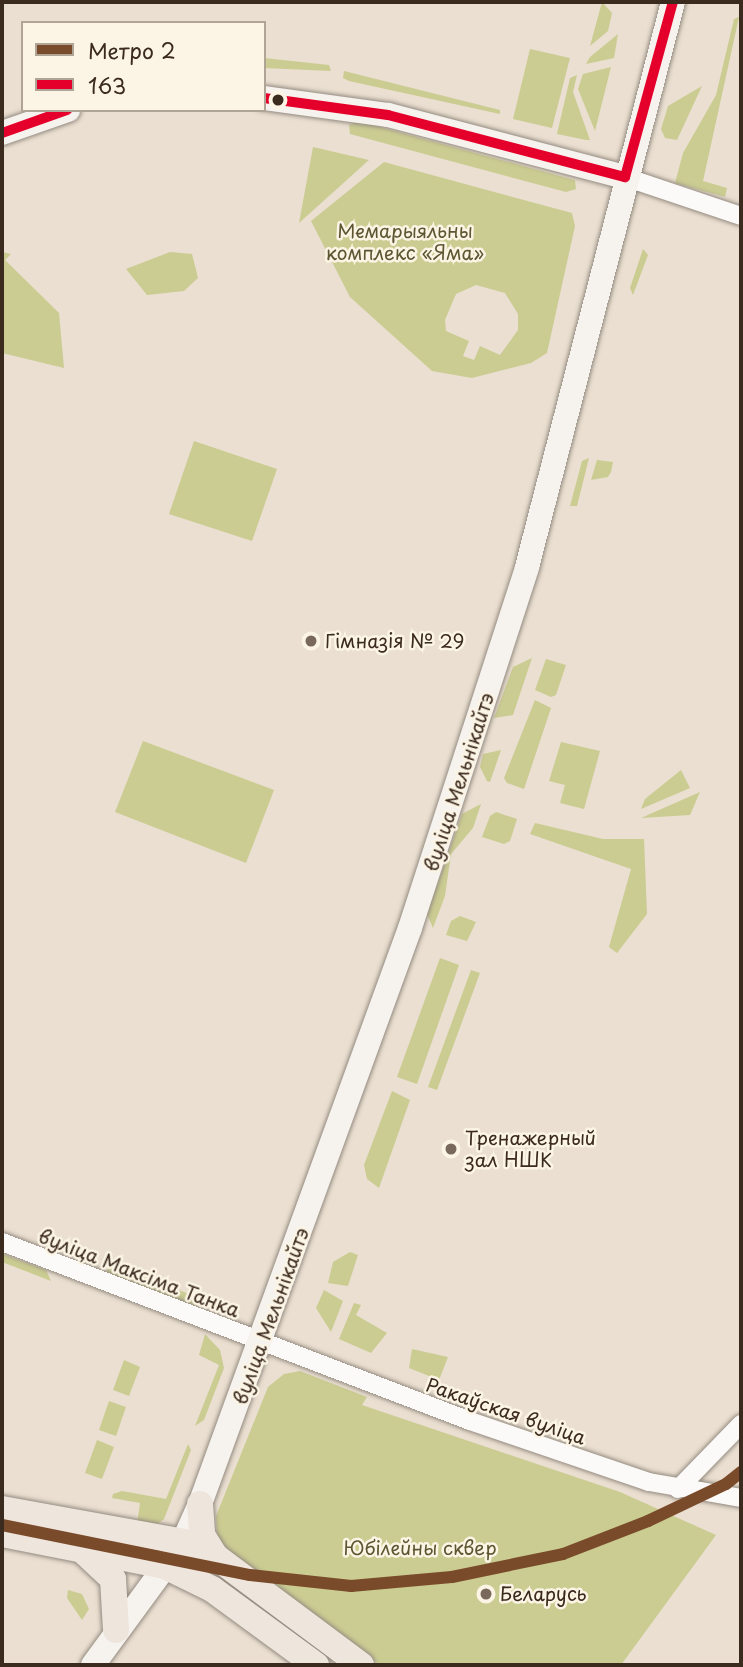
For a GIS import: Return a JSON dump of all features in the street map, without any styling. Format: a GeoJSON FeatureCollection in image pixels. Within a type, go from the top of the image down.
{"type":"FeatureCollection","features":[{"type":"Feature","properties":{"kind":"main road","name":"вуліца Мельнікайтэ"},"geometry":{"type":"LineString","coordinates":[[93,1665],[116,1630],[183,1542],[200,1504],[262,1342],[410,928],[506,639],[565,428],[625,177],[673,2]]}},
{"type":"Feature","properties":{"kind":"main road"},"geometry":{"type":"LineString","coordinates":[[266,98],[388,115],[625,177]]}},
{"type":"Feature","properties":{"kind":"main road"},"geometry":{"type":"LineString","coordinates":[[2,133],[62,112]]}},
{"type":"Feature","properties":{"kind":"main road"},"geometry":{"type":"LineString","coordinates":[[200,1504],[200,1528],[216,1557]]}},
{"type":"Feature","properties":{"kind":"main road"},"geometry":{"type":"LineString","coordinates":[[2,1509],[183,1542],[216,1557],[361,1665]]}},
{"type":"Feature","properties":{"kind":"main road"},"geometry":{"type":"LineString","coordinates":[[2,1534],[165,1566],[212,1588],[316,1665]]}},
{"type":"Feature","properties":{"kind":"main road"},"geometry":{"type":"LineString","coordinates":[[80,1548],[113,1579],[116,1630]]}},
{"type":"Feature","properties":{"kind":"street"},"geometry":{"type":"LineString","coordinates":[[625,177],[741,216]]}},
{"type":"Feature","properties":{"kind":"street","name":"вуліца Максіма Танка"},"geometry":{"type":"LineString","coordinates":[[2,1242],[262,1342]]}},
{"type":"Feature","properties":{"kind":"street","name":"Ракаўская вуліца"},"geometry":{"type":"LineString","coordinates":[[262,1342],[470,1421],[678,1489],[741,1498]]}},
{"type":"Feature","properties":{"kind":"street"},"geometry":{"type":"LineString","coordinates":[[678,1489],[741,1424]]}},
{"type":"Feature","properties":{"kind":"green space"},"geometry":{"type":"Polygon","coordinates":[[[602,2],[612,13],[608,31],[590,46],[602,2]]]}},
{"type":"Feature","properties":{"kind":"green space"},"geometry":{"type":"Polygon","coordinates":[[[739,17],[703,181],[727,188],[725,197],[675,183],[683,153],[716,95],[734,19],[739,17]]]}},
{"type":"Feature","properties":{"kind":"green space"},"geometry":{"type":"Polygon","coordinates":[[[618,34],[614,58],[586,64],[590,57],[618,34]]]}},
{"type":"Feature","properties":{"kind":"green space"},"geometry":{"type":"Polygon","coordinates":[[[530,49],[570,58],[552,128],[513,119],[530,49]]]}},
{"type":"Feature","properties":{"kind":"green space"},"geometry":{"type":"Polygon","coordinates":[[[266,58],[329,65],[331,71],[266,68],[266,58]]]}},
{"type":"Feature","properties":{"kind":"green space"},"geometry":{"type":"Polygon","coordinates":[[[611,67],[595,131],[578,89],[583,74],[611,67]]]}},
{"type":"Feature","properties":{"kind":"green space"},"geometry":{"type":"Polygon","coordinates":[[[344,71],[500,110],[500,114],[349,81],[343,78],[344,71]]]}},
{"type":"Feature","properties":{"kind":"green space"},"geometry":{"type":"Polygon","coordinates":[[[577,75],[573,92],[590,140],[557,134],[570,78],[577,75]]]}},
{"type":"Feature","properties":{"kind":"green space"},"geometry":{"type":"Polygon","coordinates":[[[702,86],[677,140],[665,138],[661,129],[668,106],[702,86]]]}},
{"type":"Feature","properties":{"kind":"green space"},"geometry":{"type":"Polygon","coordinates":[[[358,121],[575,180],[576,189],[566,192],[350,134],[349,125],[358,121]]]}},
{"type":"Feature","properties":{"kind":"green space"},"geometry":{"type":"Polygon","coordinates":[[[313,147],[369,160],[299,223],[313,147]]]}},
{"type":"Feature","properties":{"kind":"green space","name":"Мемарыяльны комплекс «Яма»"},"geometry":{"type":"Polygon","coordinates":[[[384,162],[572,213],[575,226],[547,353],[531,363],[472,378],[432,371],[350,297],[311,221],[384,162]],[[476,285],[456,294],[445,320],[446,331],[469,341],[463,356],[474,360],[480,346],[500,355],[518,330],[518,314],[505,293],[476,285]]]}},
{"type":"Feature","properties":{"kind":"green space"},"geometry":{"type":"Polygon","coordinates":[[[643,249],[648,255],[633,295],[630,288],[643,249]]]}},
{"type":"Feature","properties":{"kind":"green space"},"geometry":{"type":"Polygon","coordinates":[[[2,252],[11,254],[5,260],[59,313],[64,368],[2,353],[2,252]]]}},
{"type":"Feature","properties":{"kind":"green space"},"geometry":{"type":"Polygon","coordinates":[[[170,252],[192,254],[198,278],[184,291],[147,295],[126,269],[170,252]]]}},
{"type":"Feature","properties":{"kind":"green space"},"geometry":{"type":"Polygon","coordinates":[[[194,441],[277,469],[252,541],[169,514],[194,441]]]}},
{"type":"Feature","properties":{"kind":"green space"},"geometry":{"type":"Polygon","coordinates":[[[589,458],[577,506],[570,506],[582,461],[589,458]]]}},
{"type":"Feature","properties":{"kind":"green space"},"geometry":{"type":"Polygon","coordinates":[[[597,460],[613,462],[611,472],[608,477],[591,480],[597,460]]]}},
{"type":"Feature","properties":{"kind":"green space"},"geometry":{"type":"Polygon","coordinates":[[[532,658],[513,715],[494,718],[513,667],[532,658]]]}},
{"type":"Feature","properties":{"kind":"green space"},"geometry":{"type":"Polygon","coordinates":[[[546,659],[566,665],[556,695],[551,697],[535,690],[546,659]]]}},
{"type":"Feature","properties":{"kind":"green space"},"geometry":{"type":"Polygon","coordinates":[[[535,700],[551,708],[524,789],[507,783],[504,778],[535,700]]]}},
{"type":"Feature","properties":{"kind":"green space"},"geometry":{"type":"Polygon","coordinates":[[[143,741],[274,790],[246,863],[115,812],[143,741]]]}},
{"type":"Feature","properties":{"kind":"green space"},"geometry":{"type":"Polygon","coordinates":[[[561,742],[600,751],[584,809],[560,803],[565,785],[549,781],[561,742]]]}},
{"type":"Feature","properties":{"kind":"green space"},"geometry":{"type":"Polygon","coordinates":[[[501,750],[490,782],[487,781],[480,767],[483,754],[501,750]]]}},
{"type":"Feature","properties":{"kind":"green space"},"geometry":{"type":"Polygon","coordinates":[[[681,770],[690,788],[641,809],[645,799],[681,770]]]}},
{"type":"Feature","properties":{"kind":"green space"},"geometry":{"type":"Polygon","coordinates":[[[700,792],[690,815],[641,818],[700,792]]]}},
{"type":"Feature","properties":{"kind":"green space"},"geometry":{"type":"Polygon","coordinates":[[[481,804],[473,828],[451,854],[445,896],[433,928],[427,914],[462,814],[481,804]]]}},
{"type":"Feature","properties":{"kind":"green space"},"geometry":{"type":"Polygon","coordinates":[[[496,812],[517,819],[510,841],[504,844],[482,837],[490,816],[496,812]]]}},
{"type":"Feature","properties":{"kind":"green space"},"geometry":{"type":"Polygon","coordinates":[[[535,823],[603,839],[644,839],[647,914],[617,953],[609,947],[631,869],[530,834],[535,823]]]}},
{"type":"Feature","properties":{"kind":"green space"},"geometry":{"type":"Polygon","coordinates":[[[460,916],[476,922],[467,941],[446,935],[451,921],[460,916]]]}},
{"type":"Feature","properties":{"kind":"green space"},"geometry":{"type":"Polygon","coordinates":[[[440,958],[459,965],[417,1084],[397,1077],[440,958]]]}},
{"type":"Feature","properties":{"kind":"green space"},"geometry":{"type":"Polygon","coordinates":[[[471,970],[480,973],[437,1090],[428,1087],[471,970]]]}},
{"type":"Feature","properties":{"kind":"green space"},"geometry":{"type":"Polygon","coordinates":[[[392,1091],[410,1100],[379,1188],[367,1179],[364,1165],[392,1091]]]}},
{"type":"Feature","properties":{"kind":"green space"},"geometry":{"type":"Polygon","coordinates":[[[350,1252],[358,1255],[348,1286],[328,1283],[333,1262],[350,1252]]]}},
{"type":"Feature","properties":{"kind":"green space"},"geometry":{"type":"Polygon","coordinates":[[[2,1254],[46,1270],[51,1281],[2,1262],[2,1254]]]}},
{"type":"Feature","properties":{"kind":"green space"},"geometry":{"type":"Polygon","coordinates":[[[110,1264],[197,1297],[197,1312],[105,1276],[110,1264]]]}},
{"type":"Feature","properties":{"kind":"green space"},"geometry":{"type":"Polygon","coordinates":[[[324,1290],[343,1301],[331,1332],[316,1308],[324,1290]]]}},
{"type":"Feature","properties":{"kind":"green space"},"geometry":{"type":"Polygon","coordinates":[[[354,1303],[361,1305],[356,1315],[387,1333],[371,1353],[339,1339],[354,1303]]]}},
{"type":"Feature","properties":{"kind":"green space"},"geometry":{"type":"Polygon","coordinates":[[[205,1334],[220,1350],[224,1368],[204,1420],[195,1426],[219,1365],[199,1355],[205,1334]]]}},
{"type":"Feature","properties":{"kind":"green space"},"geometry":{"type":"Polygon","coordinates":[[[412,1349],[448,1357],[439,1380],[409,1368],[412,1349]]]}},
{"type":"Feature","properties":{"kind":"green space"},"geometry":{"type":"Polygon","coordinates":[[[124,1360],[140,1367],[129,1396],[113,1390],[124,1360]]]}},
{"type":"Feature","properties":{"kind":"green space","name":"Юбілейны сквер"},"geometry":{"type":"Polygon","coordinates":[[[300,1371],[367,1397],[362,1405],[620,1492],[716,1535],[621,1665],[380,1665],[222,1547],[217,1538],[216,1516],[268,1387],[284,1374],[300,1371]]]}},
{"type":"Feature","properties":{"kind":"green space"},"geometry":{"type":"Polygon","coordinates":[[[109,1401],[126,1407],[116,1436],[99,1430],[109,1401]]]}},
{"type":"Feature","properties":{"kind":"green space"},"geometry":{"type":"Polygon","coordinates":[[[97,1440],[114,1447],[102,1479],[85,1473],[97,1440]]]}},
{"type":"Feature","properties":{"kind":"green space"},"geometry":{"type":"Polygon","coordinates":[[[188,1444],[191,1450],[164,1519],[156,1525],[137,1524],[140,1503],[112,1498],[113,1494],[122,1491],[166,1499],[188,1444]]]}},
{"type":"Feature","properties":{"kind":"green space"},"geometry":{"type":"Polygon","coordinates":[[[68,1590],[82,1594],[89,1609],[82,1620],[67,1598],[68,1590]]]}},
{"type":"Feature","properties":{"kind":"metro line","name":"2"},"geometry":{"type":"LineString","coordinates":[[2,1525],[250,1575],[351,1586],[452,1577],[563,1554],[648,1521],[726,1484],[741,1472]]}},
{"type":"Feature","properties":{"kind":"transit line","name":"163"},"geometry":{"type":"LineString","coordinates":[[625,177],[673,2]]}},
{"type":"Feature","properties":{"kind":"transit line","name":"163"},"geometry":{"type":"LineString","coordinates":[[266,98],[388,115],[625,177]]}},
{"type":"Feature","properties":{"kind":"transit line","name":"163"},"geometry":{"type":"LineString","coordinates":[[2,133],[61,112]]}},
{"type":"Feature","properties":{"kind":"place","name":"Гімназія № 29"},"geometry":{"type":"Point","coordinates":[311,641]}},
{"type":"Feature","properties":{"kind":"place","name":"Тренажерный зал НШК"},"geometry":{"type":"Point","coordinates":[451,1149]}},
{"type":"Feature","properties":{"kind":"place","name":"Беларусь"},"geometry":{"type":"Point","coordinates":[486,1594]}}]}
